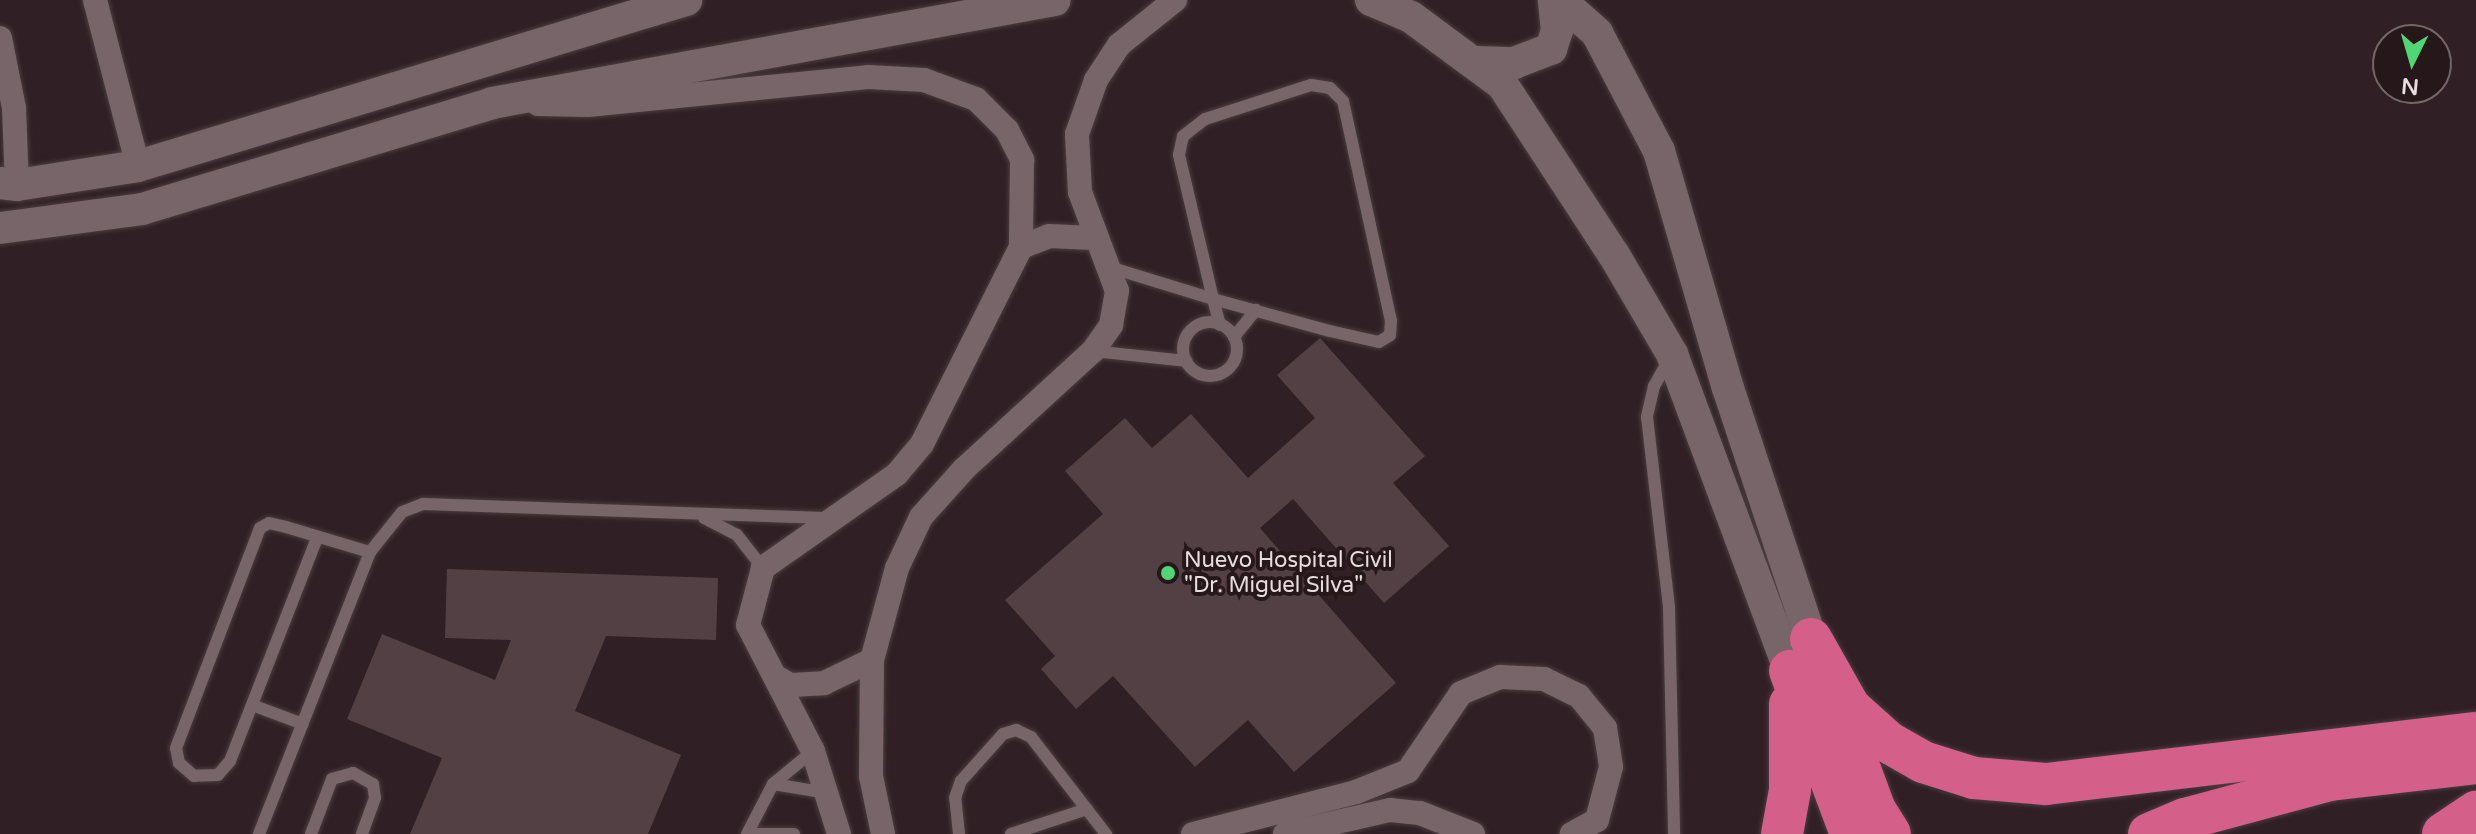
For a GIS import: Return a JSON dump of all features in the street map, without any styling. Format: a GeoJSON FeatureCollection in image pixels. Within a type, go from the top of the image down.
{"type":"FeatureCollection","features":[{"type":"Feature","properties":{"kind":"highway"},"geometry":{"type":"LineString","coordinates":[[1801,655],[1850,708],[1888,742],[1923,762],[1974,778],[2060,782],[2476,733]]}},
{"type":"Feature","properties":{"kind":"highway"},"geometry":{"type":"LineString","coordinates":[[1782,834],[1790,790],[1801,655]]}},
{"type":"Feature","properties":{"kind":"highway"},"geometry":{"type":"LineString","coordinates":[[1801,655],[1851,834]]}},
{"type":"Feature","properties":{"kind":"highway"},"geometry":{"type":"LineString","coordinates":[[1801,655],[1875,810],[1890,834]]}},
{"type":"Feature","properties":{"kind":"highway"},"geometry":{"type":"LineString","coordinates":[[2167,826],[2330,780],[2476,763]]}},
{"type":"Feature","properties":{"kind":"highway"},"geometry":{"type":"LineString","coordinates":[[2443,834],[2476,812]]}},
{"type":"Feature","properties":{"kind":"highway"},"geometry":{"type":"LineString","coordinates":[[2167,826],[2249,834]]}},
{"type":"Feature","properties":{"kind":"street"},"geometry":{"type":"LineString","coordinates":[[95,0],[138,166]]}},
{"type":"Feature","properties":{"kind":"street"},"geometry":{"type":"LineString","coordinates":[[0,38],[14,108],[9,184],[138,166],[686,0]]}},
{"type":"Feature","properties":{"kind":"street"},"geometry":{"type":"LineString","coordinates":[[957,0],[993,11]]}},
{"type":"Feature","properties":{"kind":"street"},"geometry":{"type":"LineString","coordinates":[[0,228],[142,209],[492,103],[1055,0]]}},
{"type":"Feature","properties":{"kind":"street"},"geometry":{"type":"LineString","coordinates":[[883,834],[871,776],[872,660],[897,568],[921,517],[964,469],[1093,351],[1111,325],[1117,291],[1093,238],[1080,192],[1077,134],[1096,80],[1119,45],[1175,0]]}},
{"type":"Feature","properties":{"kind":"street"},"geometry":{"type":"LineString","coordinates":[[1371,0],[1411,17],[1478,62],[1502,84],[1672,354],[1801,655]]}},
{"type":"Feature","properties":{"kind":"street"},"geometry":{"type":"LineString","coordinates":[[1478,62],[1514,63],[1551,49],[1557,31],[1554,0]]}},
{"type":"Feature","properties":{"kind":"street"},"geometry":{"type":"LineString","coordinates":[[1560,0],[1597,33],[1659,151],[1801,655]]}},
{"type":"Feature","properties":{"kind":"street"},"geometry":{"type":"LineString","coordinates":[[492,103],[588,105],[868,77],[924,80],[976,99],[1007,130],[1022,160],[1021,247],[922,444],[897,474],[763,568],[748,625],[780,679],[813,751],[839,834]]}},
{"type":"Feature","properties":{"kind":"street"},"geometry":{"type":"LineString","coordinates":[[1021,247],[1049,236],[1093,238]]}},
{"type":"Feature","properties":{"kind":"street"},"geometry":{"type":"LineString","coordinates":[[780,679],[790,685],[824,683],[872,660]]}},
{"type":"Feature","properties":{"kind":"street"},"geometry":{"type":"LineString","coordinates":[[1193,834],[1356,792],[1408,771],[1461,693],[1500,677],[1544,679],[1579,696],[1605,728],[1611,767],[1597,820],[1572,834]]}},
{"type":"Feature","properties":{"kind":"street"},"geometry":{"type":"LineString","coordinates":[[1285,834],[1390,810],[1420,813],[1473,834]]}},
{"type":"Feature","properties":{"kind":"lane"},"geometry":{"type":"LineString","coordinates":[[1093,351],[1186,361],[1200,374],[1226,370],[1236,355],[1234,337],[1220,325],[1213,299],[1179,155],[1183,136],[1205,119],[1311,85],[1330,88],[1343,101],[1391,321],[1390,335],[1379,342],[1330,331],[1213,299],[1106,266]]}},
{"type":"Feature","properties":{"kind":"lane"},"geometry":{"type":"LineString","coordinates":[[1234,337],[1256,310]]}},
{"type":"Feature","properties":{"kind":"lane"},"geometry":{"type":"LineString","coordinates":[[1186,361],[1184,343],[1194,328],[1220,325]]}},
{"type":"Feature","properties":{"kind":"lane"},"geometry":{"type":"LineString","coordinates":[[1672,354],[1654,386],[1647,417],[1669,608],[1674,834]]}},
{"type":"Feature","properties":{"kind":"lane"},"geometry":{"type":"LineString","coordinates":[[259,834],[370,552],[386,526],[423,504],[830,519]]}},
{"type":"Feature","properties":{"kind":"lane"},"geometry":{"type":"LineString","coordinates":[[697,516],[737,535],[763,568]]}},
{"type":"Feature","properties":{"kind":"lane"},"geometry":{"type":"LineString","coordinates":[[317,538],[230,761],[218,775],[194,776],[179,763],[179,737],[260,528],[269,523],[370,552]]}},
{"type":"Feature","properties":{"kind":"lane"},"geometry":{"type":"LineString","coordinates":[[252,705],[303,724]]}},
{"type":"Feature","properties":{"kind":"lane"},"geometry":{"type":"LineString","coordinates":[[959,834],[955,798],[961,781],[1003,734],[1016,730],[1031,737],[1106,834]]}},
{"type":"Feature","properties":{"kind":"lane"},"geometry":{"type":"LineString","coordinates":[[747,834],[773,784],[813,751]]}},
{"type":"Feature","properties":{"kind":"lane"},"geometry":{"type":"LineString","coordinates":[[311,834],[332,779],[353,773],[373,784],[375,798],[362,834]]}},
{"type":"Feature","properties":{"kind":"lane"},"geometry":{"type":"LineString","coordinates":[[773,784],[828,793]]}},
{"type":"Feature","properties":{"kind":"lane"},"geometry":{"type":"LineString","coordinates":[[1011,834],[1087,809]]}},
{"type":"Feature","properties":{"kind":"lane"},"geometry":{"type":"LineString","coordinates":[[754,834],[794,834]]}},
{"type":"Feature","properties":{"kind":"building","name":"Nuevo Hospital Civil \"Dr. Miguel Silva\""},"geometry":{"type":"Polygon","coordinates":[[[1320,338],[1425,456],[1393,483],[1449,546],[1384,603],[1293,499],[1260,528],[1396,683],[1294,772],[1248,720],[1195,767],[1113,676],[1076,709],[1041,669],[1055,656],[1005,600],[1103,514],[1065,471],[1125,418],[1152,448],[1191,414],[1248,478],[1315,418],[1277,375],[1320,338]]]}},
{"type":"Feature","properties":{"kind":"building"},"geometry":{"type":"Polygon","coordinates":[[[447,569],[718,578],[716,640],[606,636],[575,711],[681,755],[648,834],[410,834],[442,758],[347,719],[382,634],[495,680],[511,640],[445,638],[447,569]]]}},
{"type":"Feature","properties":{"kind":"place","name":"Nuevo Hospital Civil \"Dr. Miguel Silva\""},"geometry":{"type":"Point","coordinates":[1168,573]}}]}
